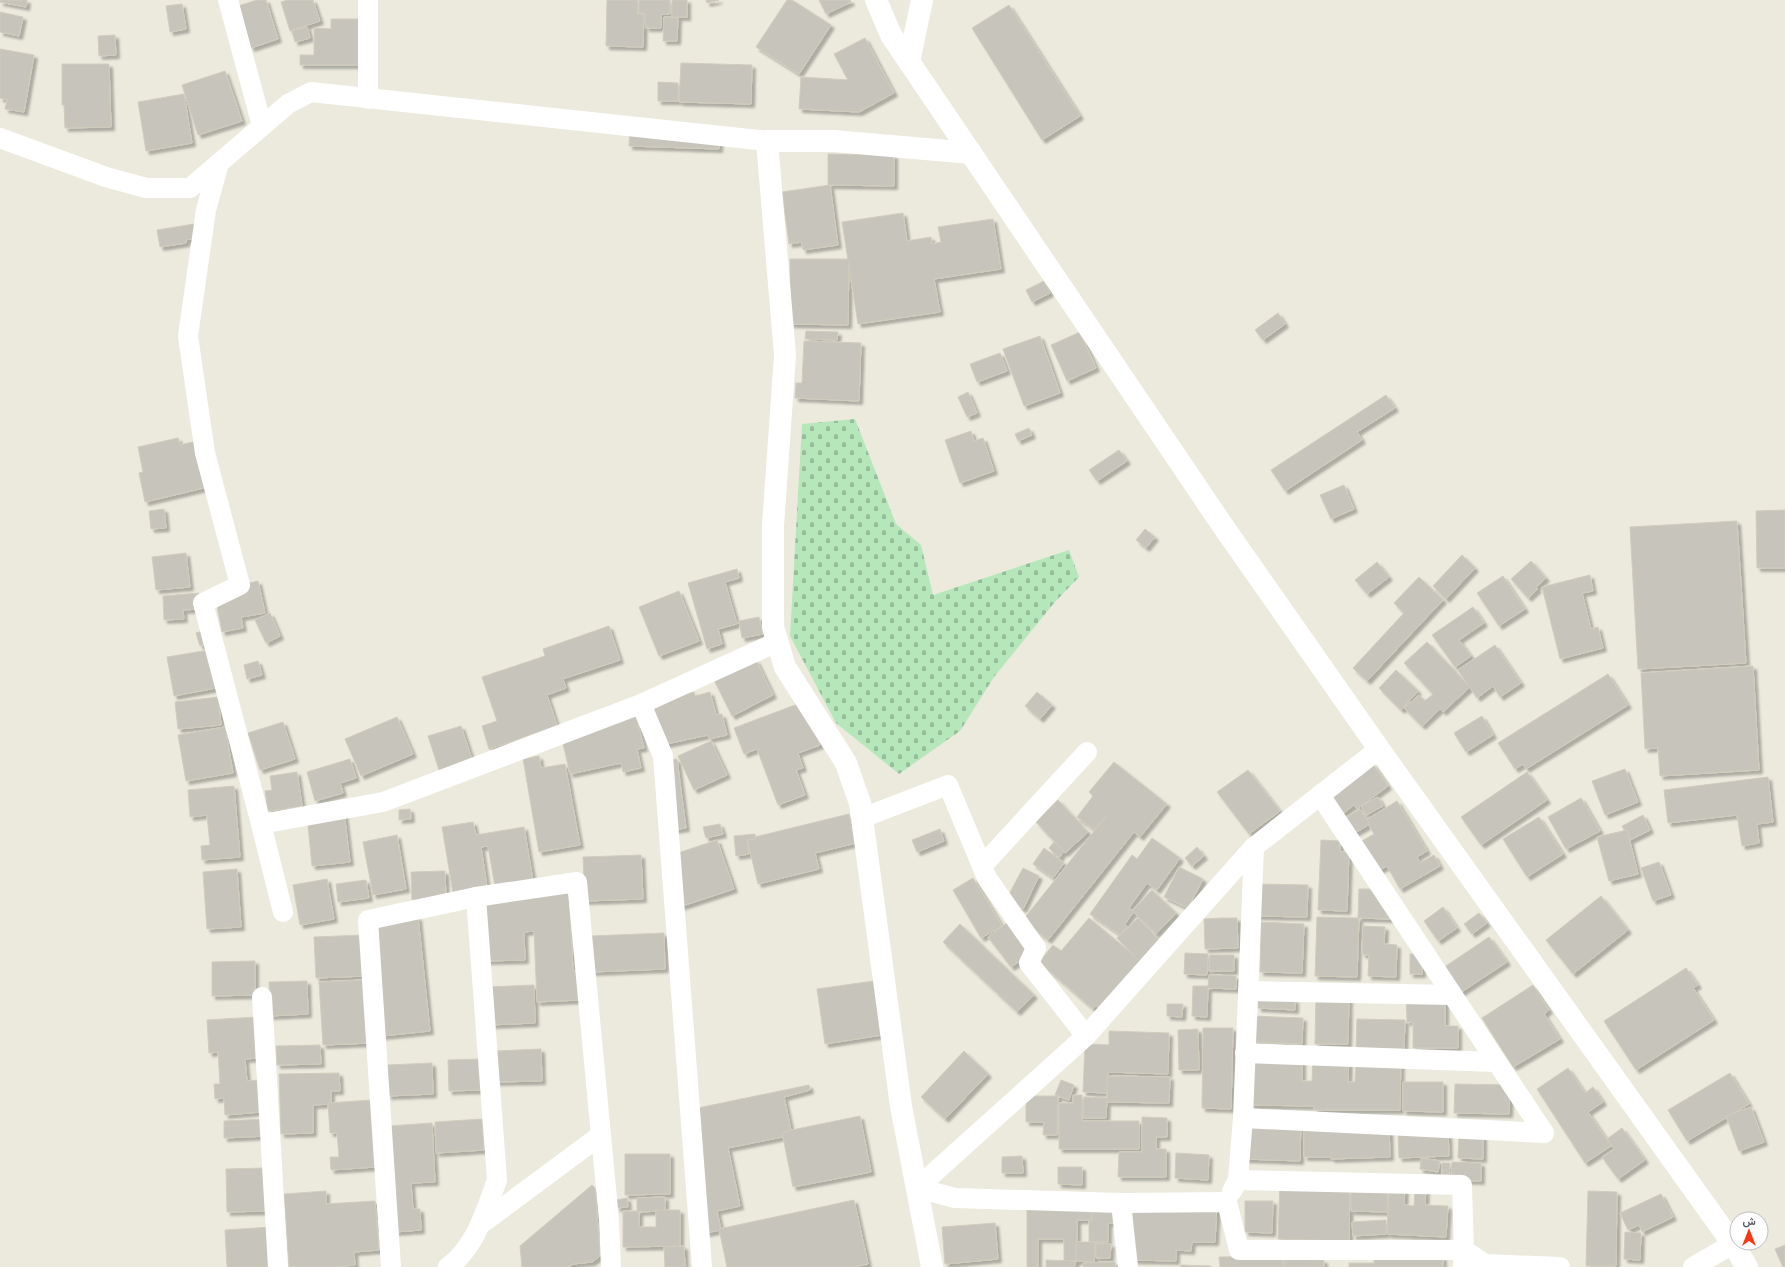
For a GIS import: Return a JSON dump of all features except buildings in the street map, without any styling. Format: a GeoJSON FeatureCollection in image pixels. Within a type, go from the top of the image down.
{"type":"FeatureCollection","features":[{"type":"Feature","properties":{"kind":"main road"},"geometry":{"type":"LineString","coordinates":[[876,0],[891,35],[1225,530],[1729,1238]]}},
{"type":"Feature","properties":{"kind":"main road"},"geometry":{"type":"LineString","coordinates":[[910,62],[922,0]]}},
{"type":"Feature","properties":{"kind":"main road"},"geometry":{"type":"LineString","coordinates":[[932,1267],[901,1106],[860,803],[846,763],[784,667],[773,627],[773,526],[784,355],[767,141],[834,141],[971,152]]}},
{"type":"Feature","properties":{"kind":"main road"},"geometry":{"type":"LineString","coordinates":[[1737,1251],[1747,1267]]}},
{"type":"Feature","properties":{"kind":"street"},"geometry":{"type":"LineString","coordinates":[[228,0],[262,126]]}},
{"type":"Feature","properties":{"kind":"street"},"geometry":{"type":"LineString","coordinates":[[368,0],[368,98]]}},
{"type":"Feature","properties":{"kind":"street"},"geometry":{"type":"LineString","coordinates":[[0,138],[106,177],[146,188],[190,188],[288,104],[311,92],[767,141]]}},
{"type":"Feature","properties":{"kind":"street"},"geometry":{"type":"LineString","coordinates":[[219,163],[206,210],[188,336],[205,453],[240,585],[203,603],[283,912]]}},
{"type":"Feature","properties":{"kind":"street"},"geometry":{"type":"LineString","coordinates":[[261,824],[383,802],[641,704],[777,642]]}},
{"type":"Feature","properties":{"kind":"street"},"geometry":{"type":"LineString","coordinates":[[641,704],[663,756],[702,1267]]}},
{"type":"Feature","properties":{"kind":"street"},"geometry":{"type":"LineString","coordinates":[[916,1188],[1086,1036],[1254,847],[1379,748]]}},
{"type":"Feature","properties":{"kind":"street"},"geometry":{"type":"LineString","coordinates":[[982,866],[1087,752]]}},
{"type":"Feature","properties":{"kind":"street"},"geometry":{"type":"LineString","coordinates":[[862,818],[948,785],[987,878],[1036,948],[1028,963],[1086,1036]]}},
{"type":"Feature","properties":{"kind":"street"},"geometry":{"type":"LineString","coordinates":[[1243,1118],[1544,1133],[1320,795]]}},
{"type":"Feature","properties":{"kind":"street"},"geometry":{"type":"LineString","coordinates":[[1254,847],[1243,1118],[1238,1180],[1226,1202],[1239,1250],[1463,1258],[1485,1264],[1560,1267]]}},
{"type":"Feature","properties":{"kind":"street"},"geometry":{"type":"LineString","coordinates":[[391,1267],[368,920],[476,897],[577,882],[609,1220],[611,1267]]}},
{"type":"Feature","properties":{"kind":"street"},"geometry":{"type":"LineString","coordinates":[[455,1265],[481,1224],[497,1180],[476,897]]}},
{"type":"Feature","properties":{"kind":"street"},"geometry":{"type":"LineString","coordinates":[[1248,991],[1452,995]]}},
{"type":"Feature","properties":{"kind":"street"},"geometry":{"type":"LineString","coordinates":[[262,997],[278,1267]]}},
{"type":"Feature","properties":{"kind":"street"},"geometry":{"type":"LineString","coordinates":[[1245,1053],[1496,1062]]}},
{"type":"Feature","properties":{"kind":"street"},"geometry":{"type":"LineString","coordinates":[[481,1224],[601,1135]]}},
{"type":"Feature","properties":{"kind":"street"},"geometry":{"type":"LineString","coordinates":[[1238,1180],[1462,1184],[1463,1258]]}},
{"type":"Feature","properties":{"kind":"street"},"geometry":{"type":"LineString","coordinates":[[916,1188],[955,1198],[1121,1203],[1226,1202]]}},
{"type":"Feature","properties":{"kind":"street"},"geometry":{"type":"LineString","coordinates":[[1121,1203],[1128,1267]]}},
{"type":"Feature","properties":{"kind":"street"},"geometry":{"type":"LineString","coordinates":[[1693,1267],[1729,1246]]}},
{"type":"Feature","properties":{"kind":"green space"},"geometry":{"type":"Polygon","coordinates":[[[855,419],[896,524],[921,545],[933,595],[1069,550],[1079,577],[1054,603],[994,677],[960,731],[899,774],[836,723],[790,636],[802,424],[855,419]]]}}]}
